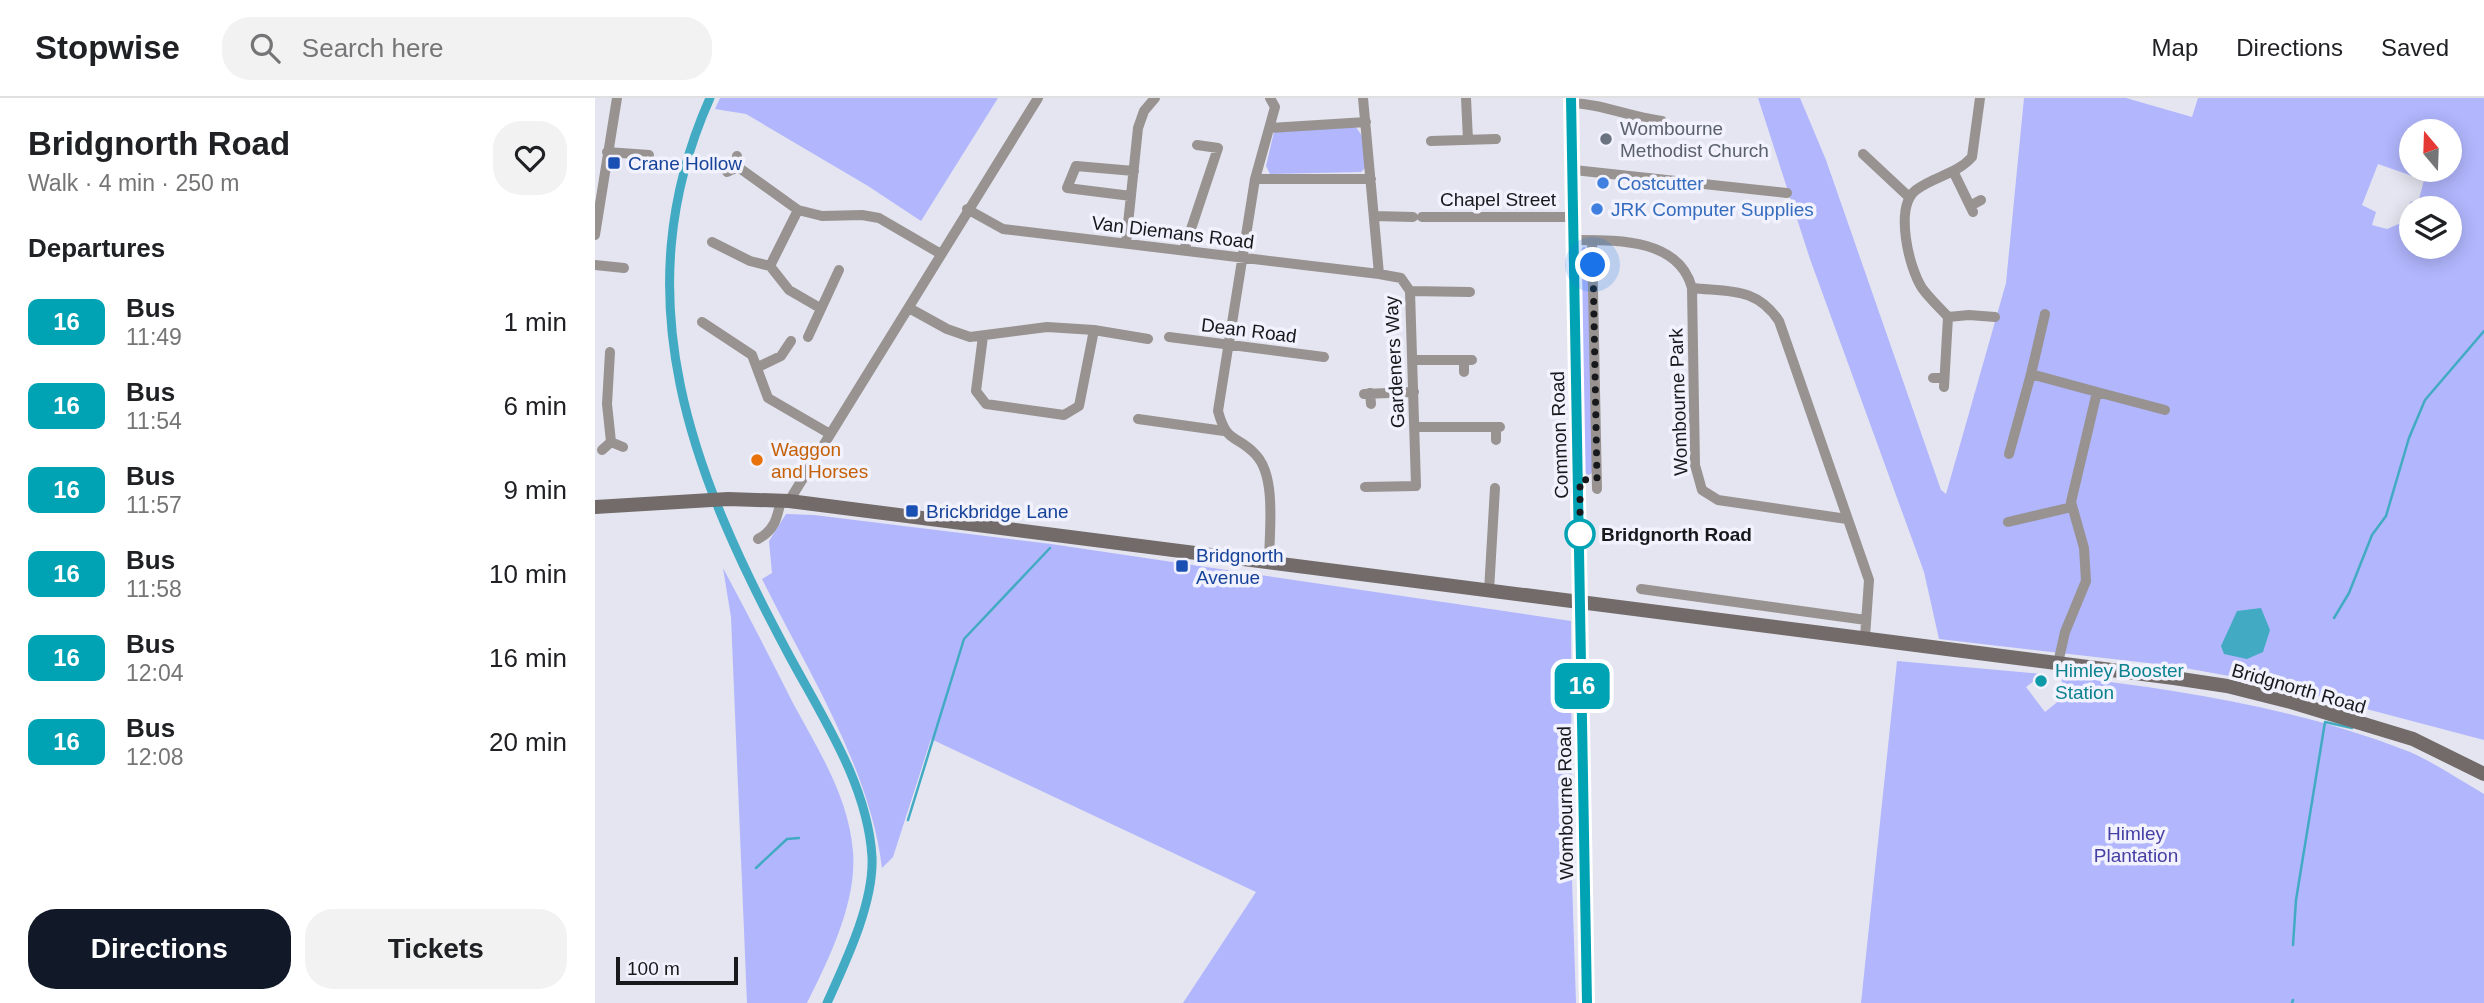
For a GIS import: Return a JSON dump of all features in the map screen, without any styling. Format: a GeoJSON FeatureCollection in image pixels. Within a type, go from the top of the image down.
{"type":"FeatureCollection","features":[{"type":"Feature","properties":{"kind":"main road","name":"Bridgnorth Road"},"geometry":{"type":"LineString","coordinates":[[595,507],[728,499],[785,500],[1865,637],[2227,686],[2291,702],[2413,739],[2484,774]]}},
{"type":"Feature","properties":{"kind":"street"},"geometry":{"type":"LineString","coordinates":[[595,235],[617,98]]}},
{"type":"Feature","properties":{"kind":"street"},"geometry":{"type":"LineString","coordinates":[[758,539],[769,534],[785,500],[830,434],[1038,98]]}},
{"type":"Feature","properties":{"kind":"street"},"geometry":{"type":"LineString","coordinates":[[1126,243],[1140,118],[1155,98]]}},
{"type":"Feature","properties":{"kind":"street"},"geometry":{"type":"LineString","coordinates":[[1224,431],[1219,411],[1255,179],[1275,107],[1270,98]]}},
{"type":"Feature","properties":{"kind":"street","name":"Gardeners Way"},"geometry":{"type":"LineString","coordinates":[[1363,98],[1379,274],[1401,278],[1410,291],[1416,486],[1369,487],[1373,474]]}},
{"type":"Feature","properties":{"kind":"street"},"geometry":{"type":"LineString","coordinates":[[1466,98],[1468,139]]}},
{"type":"Feature","properties":{"kind":"street"},"geometry":{"type":"LineString","coordinates":[[1941,381],[1948,317],[1922,288],[1903,220],[1909,197],[1924,185],[1954,173],[1972,157],[1980,98]]}},
{"type":"Feature","properties":{"kind":"street"},"geometry":{"type":"LineString","coordinates":[[1571,101],[1594,104],[1626,116],[1657,120],[1650,132]]}},
{"type":"Feature","properties":{"kind":"street","name":"Common Road"},"geometry":{"type":"LineString","coordinates":[[1571,101],[1576,240],[1581,603]]}},
{"type":"Feature","properties":{"kind":"street"},"geometry":{"type":"LineString","coordinates":[[1270,128],[1366,122]]}},
{"type":"Feature","properties":{"kind":"street"},"geometry":{"type":"LineString","coordinates":[[1430,141],[1496,139]]}},
{"type":"Feature","properties":{"kind":"street"},"geometry":{"type":"LineString","coordinates":[[1184,250],[1218,148],[1197,145]]}},
{"type":"Feature","properties":{"kind":"street"},"geometry":{"type":"LineString","coordinates":[[607,152],[642,151]]}},
{"type":"Feature","properties":{"kind":"street"},"geometry":{"type":"LineString","coordinates":[[1863,153],[1909,197]]}},
{"type":"Feature","properties":{"kind":"street"},"geometry":{"type":"LineString","coordinates":[[737,156],[738,167],[798,210],[822,216],[862,215],[879,218],[941,254]]}},
{"type":"Feature","properties":{"kind":"street"},"geometry":{"type":"LineString","coordinates":[[1131,196],[1067,188],[1076,166],[1133,171]]}},
{"type":"Feature","properties":{"kind":"street"},"geometry":{"type":"LineString","coordinates":[[727,172],[738,167]]}},
{"type":"Feature","properties":{"kind":"street"},"geometry":{"type":"LineString","coordinates":[[1574,170],[1781,189]]}},
{"type":"Feature","properties":{"kind":"street"},"geometry":{"type":"LineString","coordinates":[[1954,173],[1971,209],[1981,200]]}},
{"type":"Feature","properties":{"kind":"street"},"geometry":{"type":"LineString","coordinates":[[1255,179],[1371,179]]}},
{"type":"Feature","properties":{"kind":"street","name":"Van Diemans Road"},"geometry":{"type":"LineString","coordinates":[[967,209],[1003,229],[1379,274]]}},
{"type":"Feature","properties":{"kind":"street"},"geometry":{"type":"LineString","coordinates":[[770,266],[798,210]]}},
{"type":"Feature","properties":{"kind":"street","name":"Chapel Street"},"geometry":{"type":"LineString","coordinates":[[1374,216],[1574,217]]}},
{"type":"Feature","properties":{"kind":"street"},"geometry":{"type":"LineString","coordinates":[[1576,240],[1664,250],[1685,269],[1692,288],[1747,293],[1767,304],[1779,321],[1869,580],[1865,637]]}},
{"type":"Feature","properties":{"kind":"street","name":"Common Road"},"geometry":{"type":"LineString","coordinates":[[1580,480],[1597,484],[1592,240]]}},
{"type":"Feature","properties":{"kind":"street"},"geometry":{"type":"LineString","coordinates":[[711,241],[750,261],[770,266],[789,290],[820,308]]}},
{"type":"Feature","properties":{"kind":"street"},"geometry":{"type":"LineString","coordinates":[[595,265],[624,268]]}},
{"type":"Feature","properties":{"kind":"street"},"geometry":{"type":"LineString","coordinates":[[808,337],[839,270]]}},
{"type":"Feature","properties":{"kind":"street","name":"Wombourne Park"},"geometry":{"type":"LineString","coordinates":[[1692,288],[1695,466],[1702,490],[1718,500],[1847,519]]}},
{"type":"Feature","properties":{"kind":"street"},"geometry":{"type":"LineString","coordinates":[[1410,291],[1470,292]]}},
{"type":"Feature","properties":{"kind":"street"},"geometry":{"type":"LineString","coordinates":[[909,308],[958,334],[983,336],[1047,327],[1094,330],[1133,343],[1148,339]]}},
{"type":"Feature","properties":{"kind":"street"},"geometry":{"type":"LineString","coordinates":[[1948,317],[1969,314],[1995,317]]}},
{"type":"Feature","properties":{"kind":"street"},"geometry":{"type":"LineString","coordinates":[[2009,454],[2045,314]]}},
{"type":"Feature","properties":{"kind":"street"},"geometry":{"type":"LineString","coordinates":[[702,321],[714,323],[745,348],[758,367],[768,398],[830,434]]}},
{"type":"Feature","properties":{"kind":"street"},"geometry":{"type":"LineString","coordinates":[[983,336],[977,391],[981,400],[986,404],[1064,415],[1075,410],[1081,400],[1094,330]]}},
{"type":"Feature","properties":{"kind":"street","name":"Dean Road"},"geometry":{"type":"LineString","coordinates":[[1169,337],[1324,357]]}},
{"type":"Feature","properties":{"kind":"street"},"geometry":{"type":"LineString","coordinates":[[758,367],[781,356],[790,348]]}},
{"type":"Feature","properties":{"kind":"street"},"geometry":{"type":"LineString","coordinates":[[610,352],[607,404],[611,442]]}},
{"type":"Feature","properties":{"kind":"street"},"geometry":{"type":"LineString","coordinates":[[1413,360],[1468,360],[1464,372]]}},
{"type":"Feature","properties":{"kind":"street"},"geometry":{"type":"LineString","coordinates":[[2031,374],[2165,410]]}},
{"type":"Feature","properties":{"kind":"street"},"geometry":{"type":"LineString","coordinates":[[1368,397],[1413,392]]}},
{"type":"Feature","properties":{"kind":"street"},"geometry":{"type":"LineString","coordinates":[[2058,663],[2065,632],[2082,597],[2088,568],[2072,507],[2073,486],[2097,392]]}},
{"type":"Feature","properties":{"kind":"street"},"geometry":{"type":"LineString","coordinates":[[595,404],[607,404]]}},
{"type":"Feature","properties":{"kind":"street"},"geometry":{"type":"LineString","coordinates":[[1138,419],[1224,431],[1255,453],[1268,476],[1269,563]]}},
{"type":"Feature","properties":{"kind":"street"},"geometry":{"type":"LineString","coordinates":[[1415,427],[1498,426],[1496,440]]}},
{"type":"Feature","properties":{"kind":"street"},"geometry":{"type":"LineString","coordinates":[[611,442],[623,447]]}},
{"type":"Feature","properties":{"kind":"street"},"geometry":{"type":"LineString","coordinates":[[602,450],[611,442]]}},
{"type":"Feature","properties":{"kind":"street"},"geometry":{"type":"LineString","coordinates":[[1489,591],[1495,488]]}},
{"type":"Feature","properties":{"kind":"street"},"geometry":{"type":"LineString","coordinates":[[1481,504],[1494,503]]}},
{"type":"Feature","properties":{"kind":"street"},"geometry":{"type":"LineString","coordinates":[[2008,522],[2072,507]]}},
{"type":"Feature","properties":{"kind":"street"},"geometry":{"type":"LineString","coordinates":[[1641,589],[1866,620]]}},
{"type":"Feature","properties":{"kind":"street"},"geometry":{"type":"LineString","coordinates":[[1699,618],[1702,598]]}},
{"type":"Feature","properties":{"kind":"street","name":"Wombourne Road"},"geometry":{"type":"LineString","coordinates":[[1581,603],[1588,1003]]}},
{"type":"Feature","properties":{"kind":"green space"},"geometry":{"type":"Polygon","coordinates":[[[720,98],[998,98],[921,221],[868,186],[746,114],[715,109],[720,98]]]}},
{"type":"Feature","properties":{"kind":"green space"},"geometry":{"type":"Polygon","coordinates":[[[1758,98],[1800,98],[1826,160],[1941,490],[1946,494],[2006,283],[2024,98],[2126,98],[2192,117],[2198,98],[2484,98],[2484,740],[2268,683],[2174,666],[1939,639],[1924,572],[1810,259],[1758,98]],[[2399,119],[2399,171],[2378,164],[2362,205],[2376,212],[2372,225],[2387,229],[2399,224],[2399,259],[2462,259],[2462,196],[2420,196],[2423,182],[2462,182],[2462,119],[2399,119]]]}},
{"type":"Feature","properties":{"kind":"green space"},"geometry":{"type":"Polygon","coordinates":[[[1356,127],[1362,136],[1365,168],[1361,172],[1270,174],[1266,166],[1274,132],[1356,127]]]}},
{"type":"Feature","properties":{"kind":"green space"},"geometry":{"type":"Polygon","coordinates":[[[1584,247],[1588,249],[1593,472],[1589,475],[1584,473],[1580,250],[1584,247]]]}},
{"type":"Feature","properties":{"kind":"green space"},"geometry":{"type":"Polygon","coordinates":[[[786,514],[814,515],[1051,544],[1571,621],[1572,880],[1576,1003],[1183,1003],[1256,892],[931,739],[893,857],[882,868],[865,793],[851,757],[817,684],[762,579],[772,573],[769,541],[786,514]]]}},
{"type":"Feature","properties":{"kind":"green space"},"geometry":{"type":"Polygon","coordinates":[[[723,568],[823,757],[846,813],[850,832],[853,871],[846,910],[840,930],[807,1003],[747,1003],[731,617],[723,568]]]}},
{"type":"Feature","properties":{"kind":"green space","name":"Himley Plantation"},"geometry":{"type":"Polygon","coordinates":[[[1897,661],[2043,674],[2026,687],[2045,712],[2061,699],[2062,676],[2239,703],[2282,712],[2368,737],[2410,752],[2438,766],[2484,794],[2484,1003],[1861,1003],[1897,661]]]}},
{"type":"Feature","properties":{"kind":"shaded area"},"geometry":{"type":"Polygon","coordinates":[[[2261,608],[2270,630],[2263,652],[2247,659],[2224,654],[2221,646],[2237,611],[2261,608]]]}},
{"type":"Feature","properties":{"kind":"waterway"},"geometry":{"type":"LineString","coordinates":[[710,98],[684,172],[671,244],[671,315],[680,385],[699,454],[724,522],[755,590],[842,753],[862,804],[869,831],[871,875],[864,912],[827,1003]]}},
{"type":"Feature","properties":{"kind":"waterway"},"geometry":{"type":"LineString","coordinates":[[2334,618],[2349,593],[2372,535],[2386,516],[2409,438],[2425,400],[2484,331]]}},
{"type":"Feature","properties":{"kind":"waterway"},"geometry":{"type":"LineString","coordinates":[[908,820],[964,639],[1050,548]]}},
{"type":"Feature","properties":{"kind":"waterway"},"geometry":{"type":"LineString","coordinates":[[2293,945],[2296,900],[2325,722],[2352,728]]}},
{"type":"Feature","properties":{"kind":"waterway"},"geometry":{"type":"LineString","coordinates":[[756,868],[787,839],[799,838]]}},
{"type":"Feature","properties":{"kind":"bus line","name":"16"},"geometry":{"type":"LineString","coordinates":[[1571,98],[1576,240],[1587,1003]]}},
{"type":"Feature","properties":{"kind":"place","name":"Wombourne Methodist Church"},"geometry":{"type":"Point","coordinates":[1606,139]}},
{"type":"Feature","properties":{"kind":"place","name":"Crane Hollow"},"geometry":{"type":"Point","coordinates":[614,163]}},
{"type":"Feature","properties":{"kind":"place","name":"Costcutter"},"geometry":{"type":"Point","coordinates":[1603,183]}},
{"type":"Feature","properties":{"kind":"place","name":"JRK Computer Supplies"},"geometry":{"type":"Point","coordinates":[1597,209]}},
{"type":"Feature","properties":{"kind":"place","name":"Waggon and Horses"},"geometry":{"type":"Point","coordinates":[757,460]}},
{"type":"Feature","properties":{"kind":"place","name":"Brickbridge Lane"},"geometry":{"type":"Point","coordinates":[912,511]}},
{"type":"Feature","properties":{"kind":"place","name":"Bridgnorth Road"},"geometry":{"type":"Point","coordinates":[1580,534]}},
{"type":"Feature","properties":{"kind":"place","name":"Bridgnorth Avenue"},"geometry":{"type":"Point","coordinates":[1182,566]}},
{"type":"Feature","properties":{"kind":"place","name":"Himley Booster Station"},"geometry":{"type":"Point","coordinates":[2041,681]}},
{"type":"Feature","properties":{"kind":"route"},"geometry":{"type":"LineString","coordinates":[[1580,534],[1580,542],[1580,480],[1597,479],[1593,265]]}}]}
